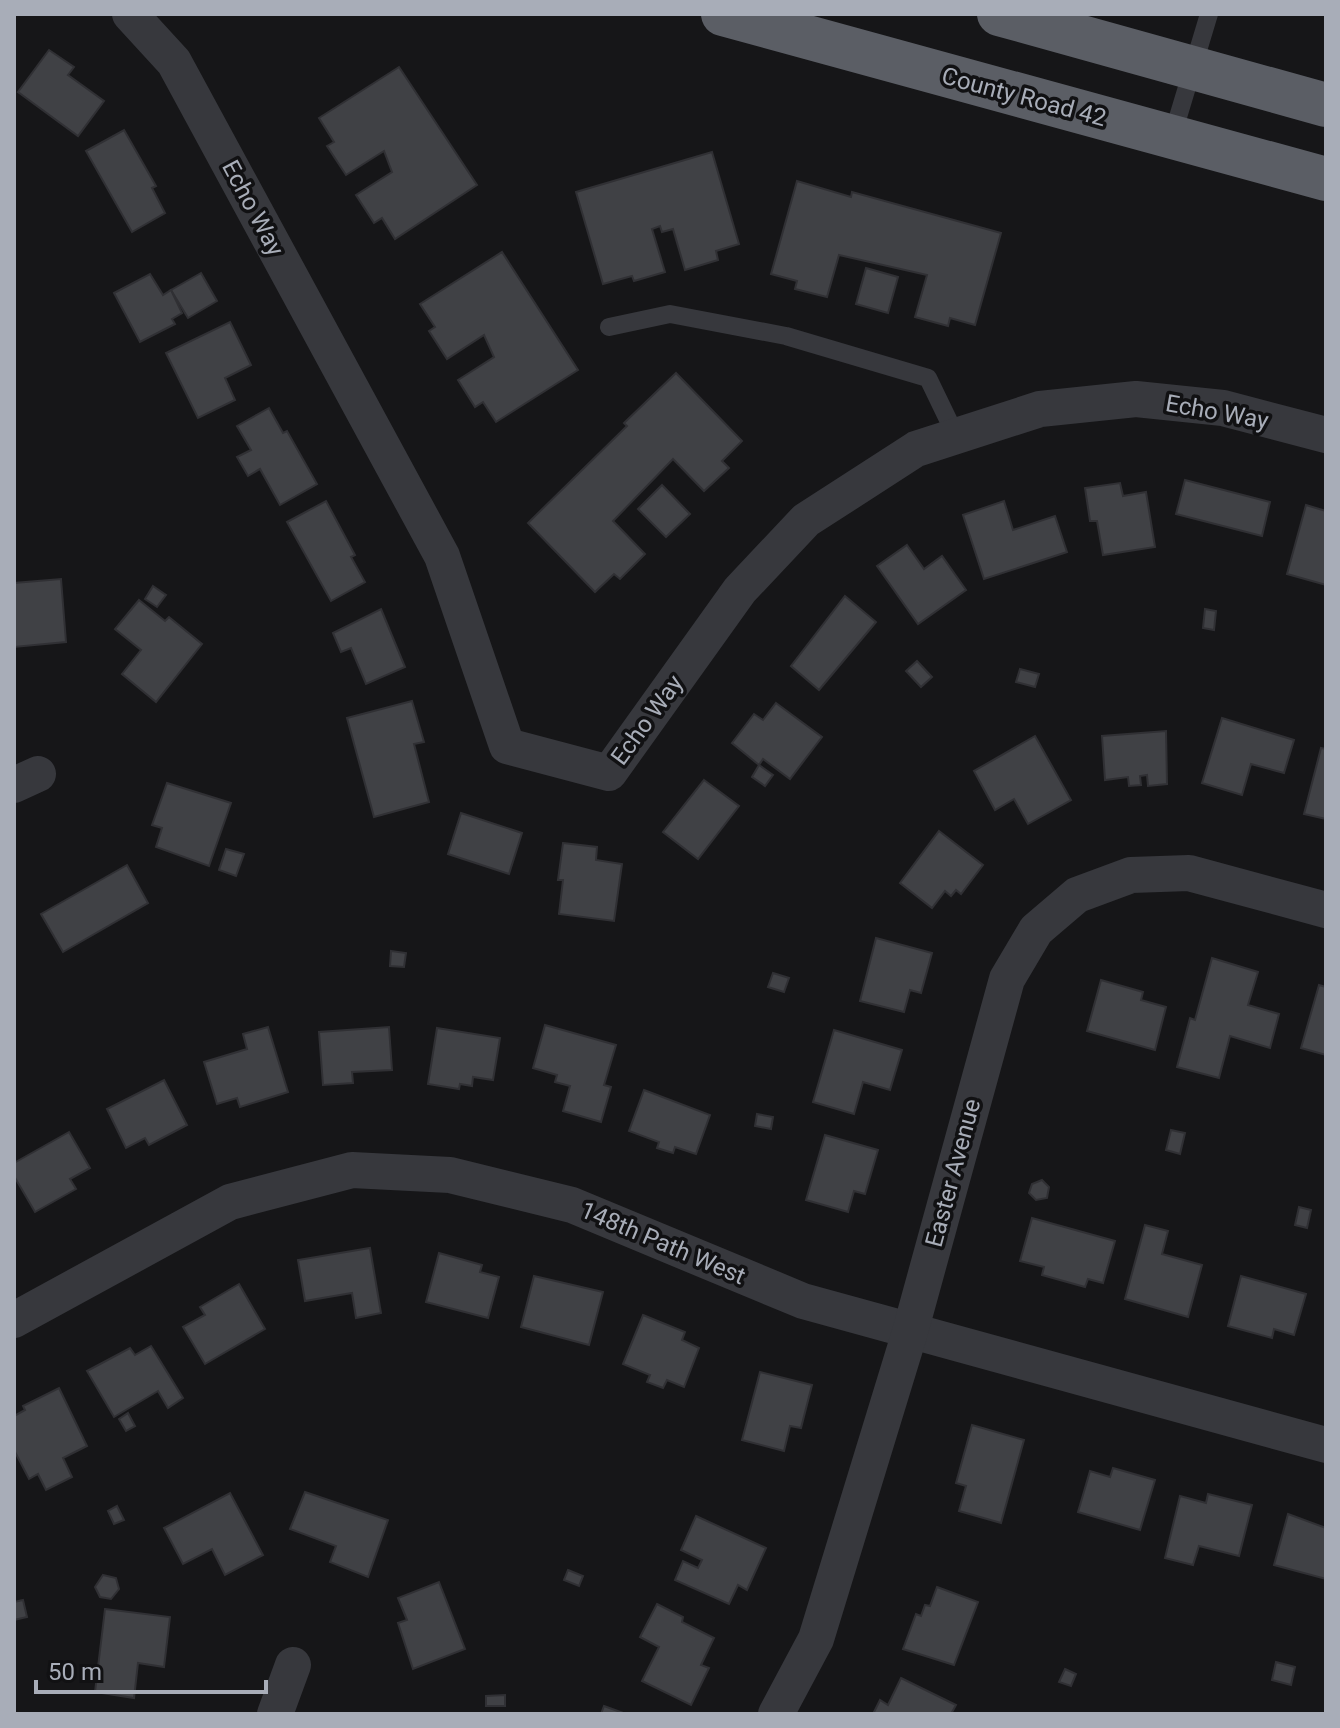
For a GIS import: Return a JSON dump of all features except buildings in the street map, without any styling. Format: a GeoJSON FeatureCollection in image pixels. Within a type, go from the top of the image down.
{"type":"FeatureCollection","features":[{"type":"Feature","properties":{"kind":"highway","name":"County Road 42"},"geometry":{"type":"LineString","coordinates":[[723,14],[1326,179]]}},
{"type":"Feature","properties":{"kind":"highway"},"geometry":{"type":"LineString","coordinates":[[999,14],[1326,105]]}},
{"type":"Feature","properties":{"kind":"street","name":"Echo Way"},"geometry":{"type":"LineString","coordinates":[[130,14],[174,62],[442,556],[507,746],[609,773],[740,590],[806,520],[916,449],[1040,409],[1136,399],[1223,408],[1326,435]]}},
{"type":"Feature","properties":{"kind":"street","name":"Easter Avenue"},"geometry":{"type":"LineString","coordinates":[[776,1714],[816,1639],[910,1332],[1007,979],[1036,930],[1077,895],[1131,875],[1189,873],[1326,910]]}},
{"type":"Feature","properties":{"kind":"street","name":"148th Path West"},"geometry":{"type":"LineString","coordinates":[[14,1320],[230,1202],[352,1170],[450,1175],[572,1205],[803,1301],[1326,1445]]}},
{"type":"Feature","properties":{"kind":"street"},"geometry":{"type":"LineString","coordinates":[[275,1714],[293,1665]]}},
{"type":"Feature","properties":{"kind":"lane"},"geometry":{"type":"LineString","coordinates":[[1172,137],[1209,14]]}},
{"type":"Feature","properties":{"kind":"lane"},"geometry":{"type":"LineString","coordinates":[[609,327],[670,314],[786,336],[928,378],[956,436]]}}]}
